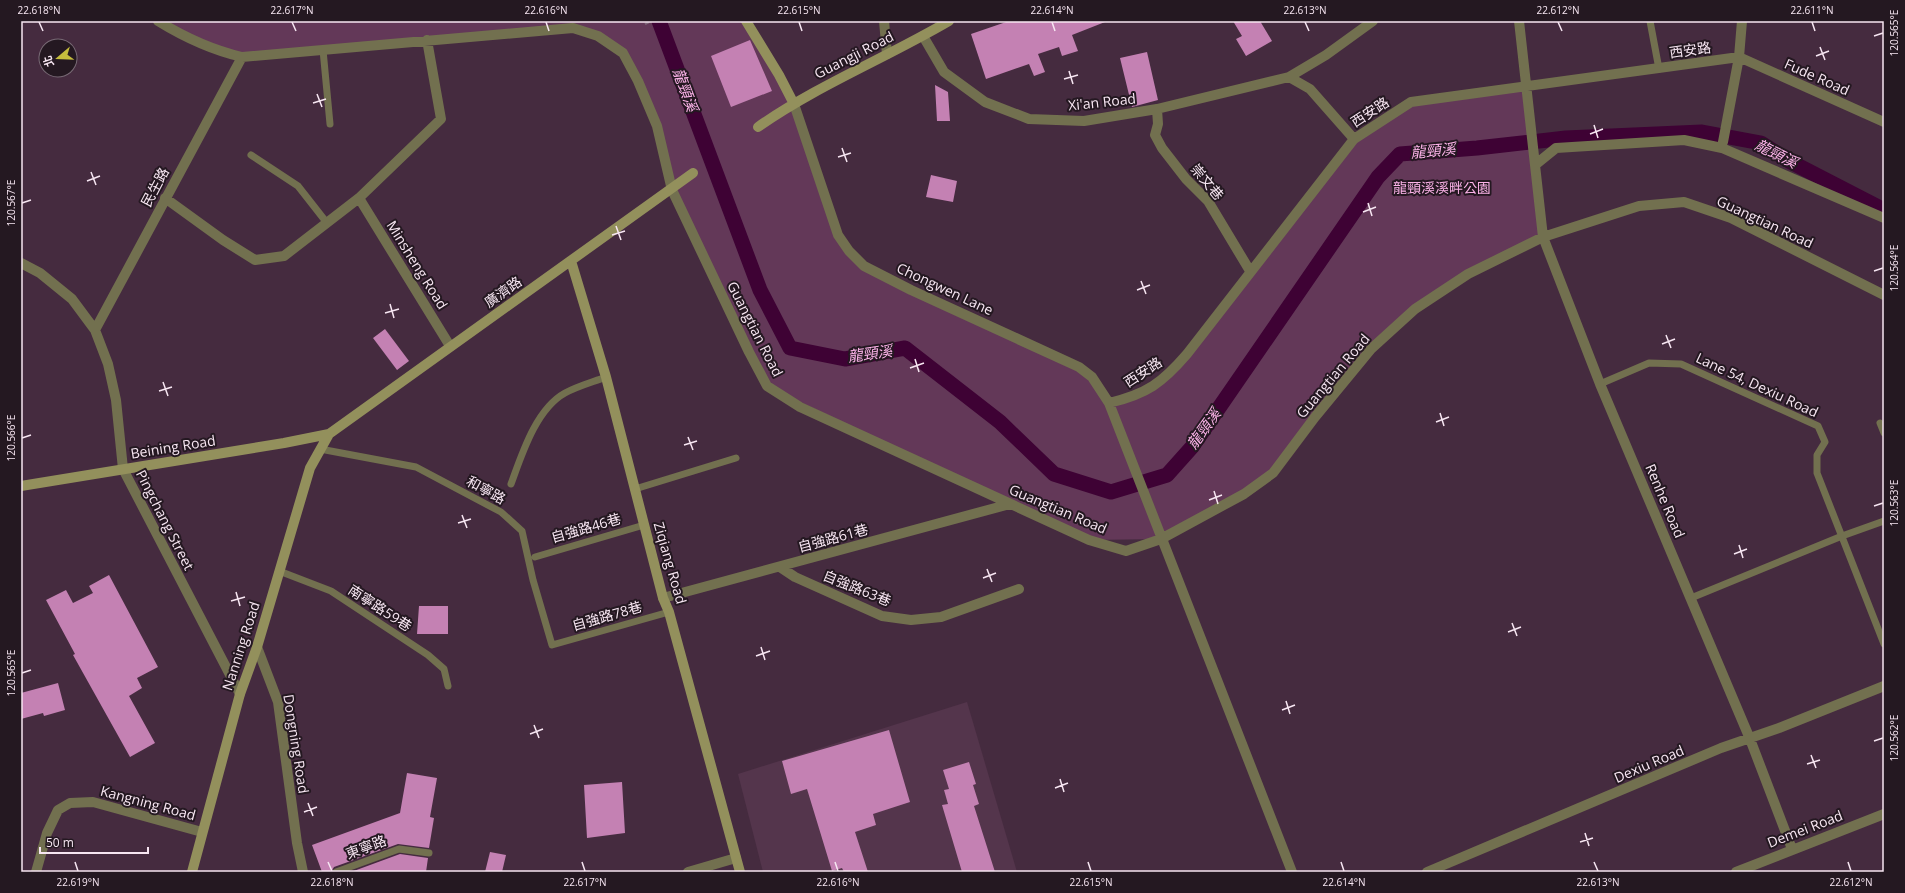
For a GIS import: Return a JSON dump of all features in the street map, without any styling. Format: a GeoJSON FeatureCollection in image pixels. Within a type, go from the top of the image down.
{"type":"FeatureCollection","features":[{"type":"Feature","properties":{"kind":"street"},"geometry":{"type":"LineString","coordinates":[[158,21],[172,30],[221,52],[242,57],[427,40],[441,119],[359,198],[284,256],[255,260],[223,240],[165,198]]}},
{"type":"Feature","properties":{"kind":"street"},"geometry":{"type":"LineString","coordinates":[[746,21],[782,79],[794,104]]}},
{"type":"Feature","properties":{"kind":"street"},"geometry":{"type":"LineString","coordinates":[[884,21],[887,54]]}},
{"type":"Feature","properties":{"kind":"street","name":"Guangji Road"},"geometry":{"type":"LineString","coordinates":[[758,127],[826,85],[923,36],[949,21]]}},
{"type":"Feature","properties":{"kind":"street","name":"Xi'an Road"},"geometry":{"type":"LineString","coordinates":[[923,36],[944,72],[985,102],[1029,119],[1084,121],[1157,109],[1289,77],[1326,55],[1373,21]]}},
{"type":"Feature","properties":{"kind":"street"},"geometry":{"type":"LineString","coordinates":[[1519,21],[1527,87]]}},
{"type":"Feature","properties":{"kind":"street"},"geometry":{"type":"LineString","coordinates":[[1723,145],[1739,57],[1742,21]]}},
{"type":"Feature","properties":{"kind":"street","name":"Guangtian Road"},"geometry":{"type":"LineString","coordinates":[[427,40],[573,28],[598,36],[623,53],[638,81],[657,126],[672,190],[767,386],[800,407],[1088,540],[1126,551],[1161,539],[1244,494],[1273,473],[1315,417],[1371,349],[1415,309],[1468,274],[1543,237],[1639,206],[1684,202],[1731,218],[1884,295]]}},
{"type":"Feature","properties":{"kind":"street","name":"民生路"},"geometry":{"type":"LineString","coordinates":[[95,330],[242,57]]}},
{"type":"Feature","properties":{"kind":"street","name":"西安路"},"geometry":{"type":"LineString","coordinates":[[1109,404],[1136,396],[1168,376],[1187,354],[1354,139],[1411,102],[1739,57]]}},
{"type":"Feature","properties":{"kind":"street","name":"Fude Road"},"geometry":{"type":"LineString","coordinates":[[1739,57],[1884,122]]}},
{"type":"Feature","properties":{"kind":"street"},"geometry":{"type":"LineString","coordinates":[[1289,77],[1310,89],[1354,139]]}},
{"type":"Feature","properties":{"kind":"street","name":"Renhe Road"},"geometry":{"type":"LineString","coordinates":[[1527,87],[1543,237],[1600,384],[1750,738],[1792,849]]}},
{"type":"Feature","properties":{"kind":"street","name":"Chongwen Lane"},"geometry":{"type":"LineString","coordinates":[[794,104],[838,235],[849,251],[864,266],[1079,367],[1092,377],[1109,404],[1147,496],[1161,539],[1292,872]]}},
{"type":"Feature","properties":{"kind":"street","name":"崇文巷"},"geometry":{"type":"LineString","coordinates":[[1157,109],[1158,124],[1156,135],[1162,148],[1186,179],[1208,201],[1250,271]]}},
{"type":"Feature","properties":{"kind":"street"},"geometry":{"type":"LineString","coordinates":[[1535,162],[1556,148],[1684,140],[1723,145],[1884,218]]}},
{"type":"Feature","properties":{"kind":"street","name":"廣濟路"},"geometry":{"type":"LineString","coordinates":[[329,434],[450,346],[672,190],[693,173]]}},
{"type":"Feature","properties":{"kind":"street","name":"Minsheng Road"},"geometry":{"type":"LineString","coordinates":[[359,198],[450,346]]}},
{"type":"Feature","properties":{"kind":"street","name":"Ziqiang Road"},"geometry":{"type":"LineString","coordinates":[[571,261],[606,377],[644,525],[740,872]]}},
{"type":"Feature","properties":{"kind":"street","name":"Pingchang Street"},"geometry":{"type":"LineString","coordinates":[[21,263],[40,273],[72,299],[95,330],[108,364],[116,400],[123,469],[240,694]]}},
{"type":"Feature","properties":{"kind":"street","name":"Beining Road"},"geometry":{"type":"LineString","coordinates":[[21,486],[284,443],[329,434]]}},
{"type":"Feature","properties":{"kind":"street","name":"Nanning Road"},"geometry":{"type":"LineString","coordinates":[[192,872],[240,694],[256,647],[310,468],[329,434]]}},
{"type":"Feature","properties":{"kind":"street","name":"自強路61巷"},"geometry":{"type":"LineString","coordinates":[[664,598],[1010,504]]}},
{"type":"Feature","properties":{"kind":"street","name":"自強路63巷"},"geometry":{"type":"LineString","coordinates":[[780,566],[795,577],[882,616],[911,620],[941,617],[1019,589]]}},
{"type":"Feature","properties":{"kind":"street","name":"Dongning Road"},"geometry":{"type":"LineString","coordinates":[[256,647],[278,702],[297,842],[303,872]]}},
{"type":"Feature","properties":{"kind":"street","name":"Dexiu Road"},"geometry":{"type":"LineString","coordinates":[[1426,872],[1722,748],[1884,686]]}},
{"type":"Feature","properties":{"kind":"street","name":"Kangning Road"},"geometry":{"type":"LineString","coordinates":[[36,872],[52,821],[58,810],[70,803],[93,802],[202,832]]}},
{"type":"Feature","properties":{"kind":"street","name":"Demei Road"},"geometry":{"type":"LineString","coordinates":[[1736,872],[1884,814]]}},
{"type":"Feature","properties":{"kind":"street"},"geometry":{"type":"LineString","coordinates":[[688,872],[736,858]]}},
{"type":"Feature","properties":{"kind":"lane"},"geometry":{"type":"LineString","coordinates":[[1650,21],[1659,68]]}},
{"type":"Feature","properties":{"kind":"lane"},"geometry":{"type":"LineString","coordinates":[[323,50],[330,124]]}},
{"type":"Feature","properties":{"kind":"lane"},"geometry":{"type":"LineString","coordinates":[[251,155],[298,186],[327,223]]}},
{"type":"Feature","properties":{"kind":"lane","name":"Lane 54, Dexiu Road"},"geometry":{"type":"LineString","coordinates":[[1600,384],[1649,363],[1681,364],[1818,426],[1825,442],[1817,455],[1817,472],[1884,644]]}},
{"type":"Feature","properties":{"kind":"lane"},"geometry":{"type":"LineString","coordinates":[[511,484],[526,444],[547,408],[565,393],[606,377]]}},
{"type":"Feature","properties":{"kind":"lane"},"geometry":{"type":"LineString","coordinates":[[1880,423],[1884,433]]}},
{"type":"Feature","properties":{"kind":"lane","name":"和寧路"},"geometry":{"type":"LineString","coordinates":[[320,449],[416,467],[501,512],[522,531],[533,580],[552,645]]}},
{"type":"Feature","properties":{"kind":"lane"},"geometry":{"type":"LineString","coordinates":[[635,489],[736,458]]}},
{"type":"Feature","properties":{"kind":"lane"},"geometry":{"type":"LineString","coordinates":[[1690,598],[1842,536],[1884,521]]}},
{"type":"Feature","properties":{"kind":"lane","name":"自強路46巷"},"geometry":{"type":"LineString","coordinates":[[535,557],[644,525]]}},
{"type":"Feature","properties":{"kind":"lane","name":"南寧路59巷"},"geometry":{"type":"LineString","coordinates":[[279,570],[331,591],[422,651],[444,669],[448,686]]}},
{"type":"Feature","properties":{"kind":"lane","name":"自強路78巷"},"geometry":{"type":"LineString","coordinates":[[552,645],[669,612]]}},
{"type":"Feature","properties":{"kind":"lane","name":"東寧路"},"geometry":{"type":"LineString","coordinates":[[336,872],[399,849],[429,853]]}},
{"type":"Feature","properties":{"kind":"path"},"geometry":{"type":"LineString","coordinates":[[644,24],[652,21]]}},
{"type":"Feature","properties":{"kind":"shaded area"},"geometry":{"type":"Polygon","coordinates":[[[967,702],[1017,872],[763,872],[738,774],[967,702]]]}},
{"type":"Feature","properties":{"kind":"green space","name":"龍頸溪溪畔公園"},"geometry":{"type":"Polygon","coordinates":[[[158,21],[747,21],[797,100],[838,235],[864,266],[1079,367],[1109,403],[1168,376],[1354,139],[1411,102],[1527,87],[1543,237],[1468,274],[1371,349],[1273,473],[1161,539],[1089,540],[767,386],[672,190],[657,126],[623,53],[573,28],[242,57],[158,21]]]}},
{"type":"Feature","properties":{"kind":"building"},"geometry":{"type":"Polygon","coordinates":[[[1009,21],[1105,22],[1072,35],[1078,51],[1062,56],[1059,47],[1038,54],[1045,72],[1034,76],[1029,64],[986,79],[971,34],[1009,21]]]}},
{"type":"Feature","properties":{"kind":"building"},"geometry":{"type":"Polygon","coordinates":[[[1233,21],[1260,21],[1272,41],[1246,56],[1236,39],[1242,36],[1233,21]]]}},
{"type":"Feature","properties":{"kind":"building"},"geometry":{"type":"Polygon","coordinates":[[[750,40],[772,91],[731,107],[711,56],[750,40]]]}},
{"type":"Feature","properties":{"kind":"building"},"geometry":{"type":"Polygon","coordinates":[[[1147,52],[1158,100],[1132,107],[1120,58],[1147,52]]]}},
{"type":"Feature","properties":{"kind":"building"},"geometry":{"type":"Polygon","coordinates":[[[935,85],[948,92],[950,121],[937,121],[935,85]]]}},
{"type":"Feature","properties":{"kind":"building"},"geometry":{"type":"Polygon","coordinates":[[[931,175],[957,181],[953,202],[926,197],[931,175]]]}},
{"type":"Feature","properties":{"kind":"building"},"geometry":{"type":"Polygon","coordinates":[[[385,329],[409,361],[397,370],[373,338],[385,329]]]}},
{"type":"Feature","properties":{"kind":"building"},"geometry":{"type":"Polygon","coordinates":[[[109,575],[158,667],[137,678],[142,688],[129,696],[155,743],[130,757],[73,655],[75,654],[46,600],[66,590],[73,603],[93,593],[89,586],[109,575]]]}},
{"type":"Feature","properties":{"kind":"building"},"geometry":{"type":"Polygon","coordinates":[[[419,606],[448,606],[448,634],[417,634],[419,606]]]}},
{"type":"Feature","properties":{"kind":"building"},"geometry":{"type":"Polygon","coordinates":[[[58,683],[65,710],[44,716],[43,713],[21,719],[21,693],[58,683]]]}},
{"type":"Feature","properties":{"kind":"building"},"geometry":{"type":"Polygon","coordinates":[[[889,730],[910,802],[873,814],[876,825],[855,832],[868,872],[844,872],[842,868],[832,871],[807,789],[791,794],[782,761],[889,730]]]}},
{"type":"Feature","properties":{"kind":"building"},"geometry":{"type":"Polygon","coordinates":[[[969,762],[976,784],[973,785],[979,804],[974,806],[995,872],[962,872],[942,805],[948,804],[944,790],[949,789],[943,770],[969,762]]]}},
{"type":"Feature","properties":{"kind":"building"},"geometry":{"type":"Polygon","coordinates":[[[407,773],[437,778],[430,817],[434,818],[429,848],[398,844],[334,867],[331,872],[322,872],[312,845],[400,813],[407,773]]]}},
{"type":"Feature","properties":{"kind":"building"},"geometry":{"type":"Polygon","coordinates":[[[622,782],[625,833],[587,838],[584,785],[622,782]]]}},
{"type":"Feature","properties":{"kind":"building"},"geometry":{"type":"Polygon","coordinates":[[[490,852],[506,855],[502,872],[485,872],[490,852]]]}},
{"type":"Feature","properties":{"kind":"building"},"geometry":{"type":"Polygon","coordinates":[[[400,854],[428,858],[426,872],[351,872],[400,854]]]}},
{"type":"Feature","properties":{"kind":"waterway","name":"龍頸溪"},"geometry":{"type":"LineString","coordinates":[[659,21],[760,290],[790,348],[845,359],[905,348],[1000,422],[1054,474],[1111,492],[1167,475],[1192,447],[1378,177],[1400,154],[1477,148],[1566,138],[1702,132],[1761,143],[1789,161],[1884,210]]}}]}
